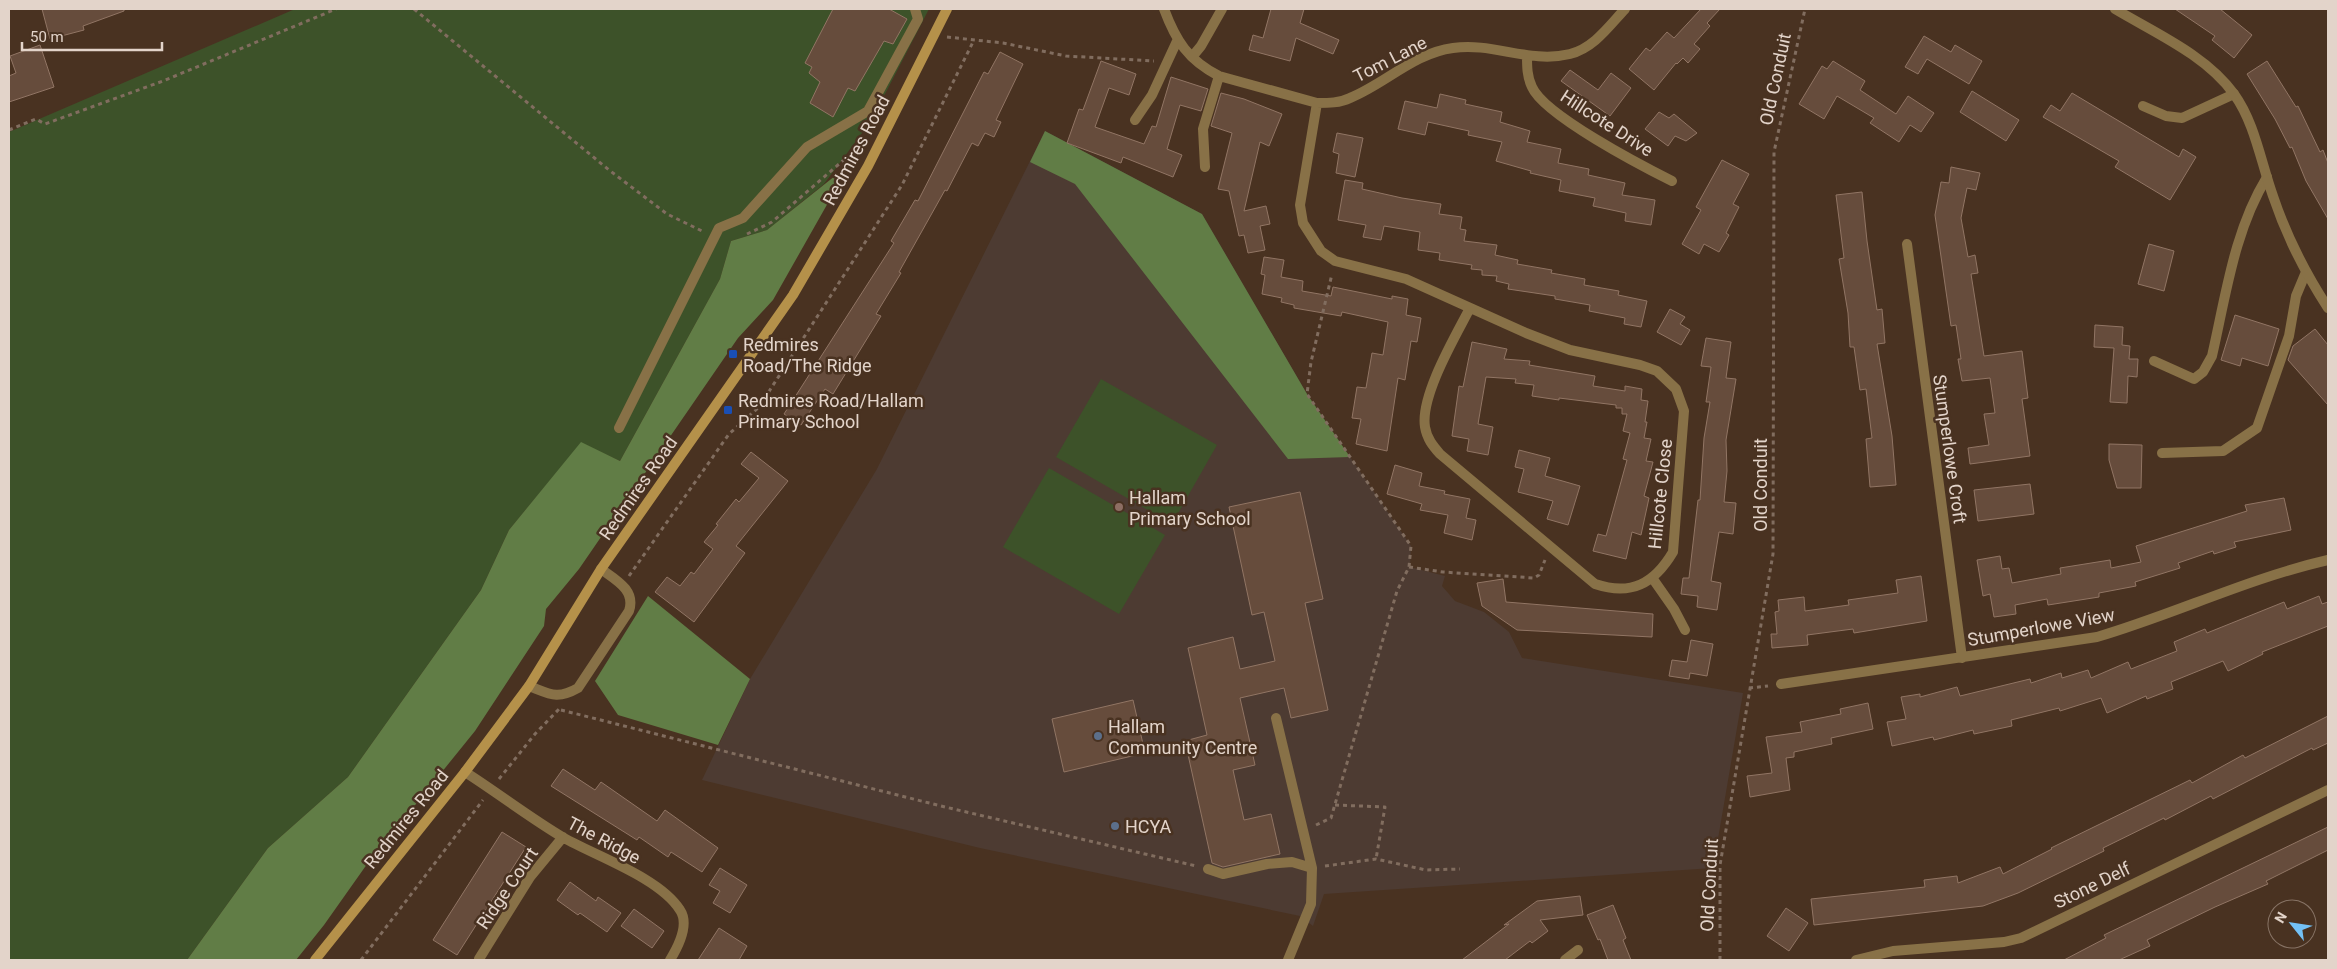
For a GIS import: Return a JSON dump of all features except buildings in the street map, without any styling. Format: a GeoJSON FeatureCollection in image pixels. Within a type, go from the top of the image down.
{"type":"FeatureCollection","features":[{"type":"Feature","properties":{"kind":"street"},"geometry":{"type":"LineString","coordinates":[[618,428],[719,228],[743,218],[807,147],[868,111],[918,19],[915,9]]}},
{"type":"Feature","properties":{"kind":"street","name":"Redmires Road"},"geometry":{"type":"LineString","coordinates":[[315,960],[465,772],[529,686],[601,569],[793,295],[868,166],[947,9]]}},
{"type":"Feature","properties":{"kind":"street","name":"Tom Lane"},"geometry":{"type":"LineString","coordinates":[[1164,9],[1177,41],[1192,58],[1206,69],[1219,76],[1316,103],[1333,103],[1350,98],[1426,55],[1452,48],[1483,47],[1527,56],[1548,57],[1570,54],[1583,50],[1592,44],[1625,9]]}},
{"type":"Feature","properties":{"kind":"street"},"geometry":{"type":"LineString","coordinates":[[1192,58],[1222,9]]}},
{"type":"Feature","properties":{"kind":"street"},"geometry":{"type":"LineString","coordinates":[[2115,9],[2191,54],[2216,74],[2234,94],[2248,118],[2288,238],[2328,308]]}},
{"type":"Feature","properties":{"kind":"street"},"geometry":{"type":"LineString","coordinates":[[1135,120],[1152,95],[1177,41]]}},
{"type":"Feature","properties":{"kind":"street","name":"Hillcote Drive"},"geometry":{"type":"LineString","coordinates":[[1527,56],[1528,73],[1532,87],[1552,109],[1642,166],[1672,181]]}},
{"type":"Feature","properties":{"kind":"street"},"geometry":{"type":"LineString","coordinates":[[1205,167],[1204,129],[1219,76]]}},
{"type":"Feature","properties":{"kind":"street"},"geometry":{"type":"LineString","coordinates":[[2143,106],[2166,116],[2182,118],[2234,94]]}},
{"type":"Feature","properties":{"kind":"street","name":"Hillcote Close"},"geometry":{"type":"LineString","coordinates":[[1316,103],[1300,205],[1303,223],[1321,252],[1335,261],[1406,279],[1570,350],[1640,365],[1657,371],[1676,389],[1684,410],[1673,552],[1664,567],[1640,586],[1622,589],[1607,588],[1595,584],[1440,454],[1430,441],[1425,426],[1425,408],[1432,387],[1470,308]]}},
{"type":"Feature","properties":{"kind":"street"},"geometry":{"type":"LineString","coordinates":[[2154,361],[2194,379],[2203,372],[2212,356],[2238,238],[2256,196],[2267,178]]}},
{"type":"Feature","properties":{"kind":"street","name":"Stumperlowe Croft"},"geometry":{"type":"LineString","coordinates":[[1906,244],[1962,658]]}},
{"type":"Feature","properties":{"kind":"street"},"geometry":{"type":"LineString","coordinates":[[2162,453],[2223,451],[2257,428],[2290,336],[2296,296],[2306,272]]}},
{"type":"Feature","properties":{"kind":"street","name":"Stumperlowe View"},"geometry":{"type":"LineString","coordinates":[[1781,684],[2097,637],[2131,627],[2295,568],[2328,560]]}},
{"type":"Feature","properties":{"kind":"street"},"geometry":{"type":"LineString","coordinates":[[529,686],[557,696],[578,688],[629,611],[632,603],[628,590],[601,569]]}},
{"type":"Feature","properties":{"kind":"street"},"geometry":{"type":"LineString","coordinates":[[1652,578],[1674,609],[1685,630]]}},
{"type":"Feature","properties":{"kind":"street"},"geometry":{"type":"LineString","coordinates":[[1276,718],[1312,868],[1311,904],[1288,960]]}},
{"type":"Feature","properties":{"kind":"street","name":"The Ridge"},"geometry":{"type":"LineString","coordinates":[[465,772],[563,837],[632,872],[669,897],[681,912],[683,928],[678,946],[670,960]]}},
{"type":"Feature","properties":{"kind":"street","name":"Stone Delf"},"geometry":{"type":"LineString","coordinates":[[1856,960],[1893,951],[2004,942],[2021,938],[2328,790]]}},
{"type":"Feature","properties":{"kind":"street","name":"Ridge Court"},"geometry":{"type":"LineString","coordinates":[[479,959],[530,877],[563,837]]}},
{"type":"Feature","properties":{"kind":"street"},"geometry":{"type":"LineString","coordinates":[[1208,869],[1223,874],[1267,864],[1292,862],[1312,868]]}},
{"type":"Feature","properties":{"kind":"street"},"geometry":{"type":"LineString","coordinates":[[1565,960],[1578,950]]}},
{"type":"Feature","properties":{"kind":"path"},"geometry":{"type":"LineString","coordinates":[[9,130],[36,119],[46,124],[154,85],[336,9]]}},
{"type":"Feature","properties":{"kind":"path"},"geometry":{"type":"LineString","coordinates":[[414,9],[608,170],[667,214],[714,236]]}},
{"type":"Feature","properties":{"kind":"path","name":"Old Conduit"},"geometry":{"type":"LineString","coordinates":[[1720,960],[1720,865],[1773,554],[1774,152],[1805,9]]}},
{"type":"Feature","properties":{"kind":"path"},"geometry":{"type":"LineString","coordinates":[[934,36],[1003,43],[1066,56],[1168,62]]}},
{"type":"Feature","properties":{"kind":"path"},"geometry":{"type":"LineString","coordinates":[[622,586],[729,434],[765,398],[902,185],[974,40]]}},
{"type":"Feature","properties":{"kind":"path"},"geometry":{"type":"LineString","coordinates":[[739,235],[747,234],[772,222],[846,158],[868,166]]}},
{"type":"Feature","properties":{"kind":"path"},"geometry":{"type":"LineString","coordinates":[[1304,830],[1332,818],[1397,591],[1410,567],[1411,546],[1307,394],[1311,362],[1335,261]]}},
{"type":"Feature","properties":{"kind":"path"},"geometry":{"type":"LineString","coordinates":[[1410,567],[1443,572],[1534,578],[1539,574],[1550,548]]}},
{"type":"Feature","properties":{"kind":"path"},"geometry":{"type":"LineString","coordinates":[[1749,688],[1781,684]]}},
{"type":"Feature","properties":{"kind":"path"},"geometry":{"type":"LineString","coordinates":[[360,960],[491,789],[535,734],[560,709],[566,694]]}},
{"type":"Feature","properties":{"kind":"path"},"geometry":{"type":"LineString","coordinates":[[552,707],[945,807],[1208,869]]}},
{"type":"Feature","properties":{"kind":"path"},"geometry":{"type":"LineString","coordinates":[[1335,806],[1384,807],[1376,859]]}},
{"type":"Feature","properties":{"kind":"path"},"geometry":{"type":"LineString","coordinates":[[1312,868],[1376,859],[1426,870],[1460,869]]}},
{"type":"Feature","properties":{"kind":"shaded area","name":"Hallam Primary School"},"geometry":{"type":"Polygon","coordinates":[[[1045,131],[1202,214],[1307,394],[1411,546],[1410,567],[1445,576],[1442,586],[1455,601],[1484,612],[1509,632],[1522,658],[1743,693],[1713,868],[1324,894],[1313,926],[1300,916],[980,848],[702,780],[750,679],[877,469],[1045,131]]]}},
{"type":"Feature","properties":{"kind":"green space"},"geometry":{"type":"Polygon","coordinates":[[[295,9],[929,9],[871,121],[824,184],[767,230],[731,241],[720,279],[620,461],[581,443],[509,530],[481,590],[348,777],[268,848],[187,960],[9,960],[9,132],[295,9]]]}},
{"type":"Feature","properties":{"kind":"green space"},"geometry":{"type":"Polygon","coordinates":[[[1045,131],[1202,214],[1307,394],[1350,457],[1288,459],[1075,184],[1030,162],[1045,131]]]}},
{"type":"Feature","properties":{"kind":"green space"},"geometry":{"type":"Polygon","coordinates":[[[850,164],[773,300],[738,338],[579,569],[546,609],[544,626],[475,731],[365,867],[324,925],[296,960],[187,960],[268,848],[348,777],[481,590],[509,530],[581,442],[620,461],[720,279],[731,241],[767,230],[850,164]]]}},
{"type":"Feature","properties":{"kind":"green space"},"geometry":{"type":"Polygon","coordinates":[[[1101,379],[1217,445],[1172,524],[1056,457],[1101,379]]]}},
{"type":"Feature","properties":{"kind":"green space"},"geometry":{"type":"Polygon","coordinates":[[[1049,468],[1165,535],[1119,614],[1003,547],[1049,468]]]}},
{"type":"Feature","properties":{"kind":"green space"},"geometry":{"type":"Polygon","coordinates":[[[648,596],[750,679],[718,745],[618,715],[595,681],[648,596]]]}},
{"type":"Feature","properties":{"kind":"place","name":"Redmires Road/The Ridge"},"geometry":{"type":"Point","coordinates":[733,354]}},
{"type":"Feature","properties":{"kind":"place","name":"Redmires Road/Hallam Primary School"},"geometry":{"type":"Point","coordinates":[728,410]}},
{"type":"Feature","properties":{"kind":"place","name":"Hallam Primary School"},"geometry":{"type":"Point","coordinates":[1119,507]}},
{"type":"Feature","properties":{"kind":"place","name":"Hallam Community Centre"},"geometry":{"type":"Point","coordinates":[1098,736]}},
{"type":"Feature","properties":{"kind":"place","name":"HCYA"},"geometry":{"type":"Point","coordinates":[1115,826]}}]}
